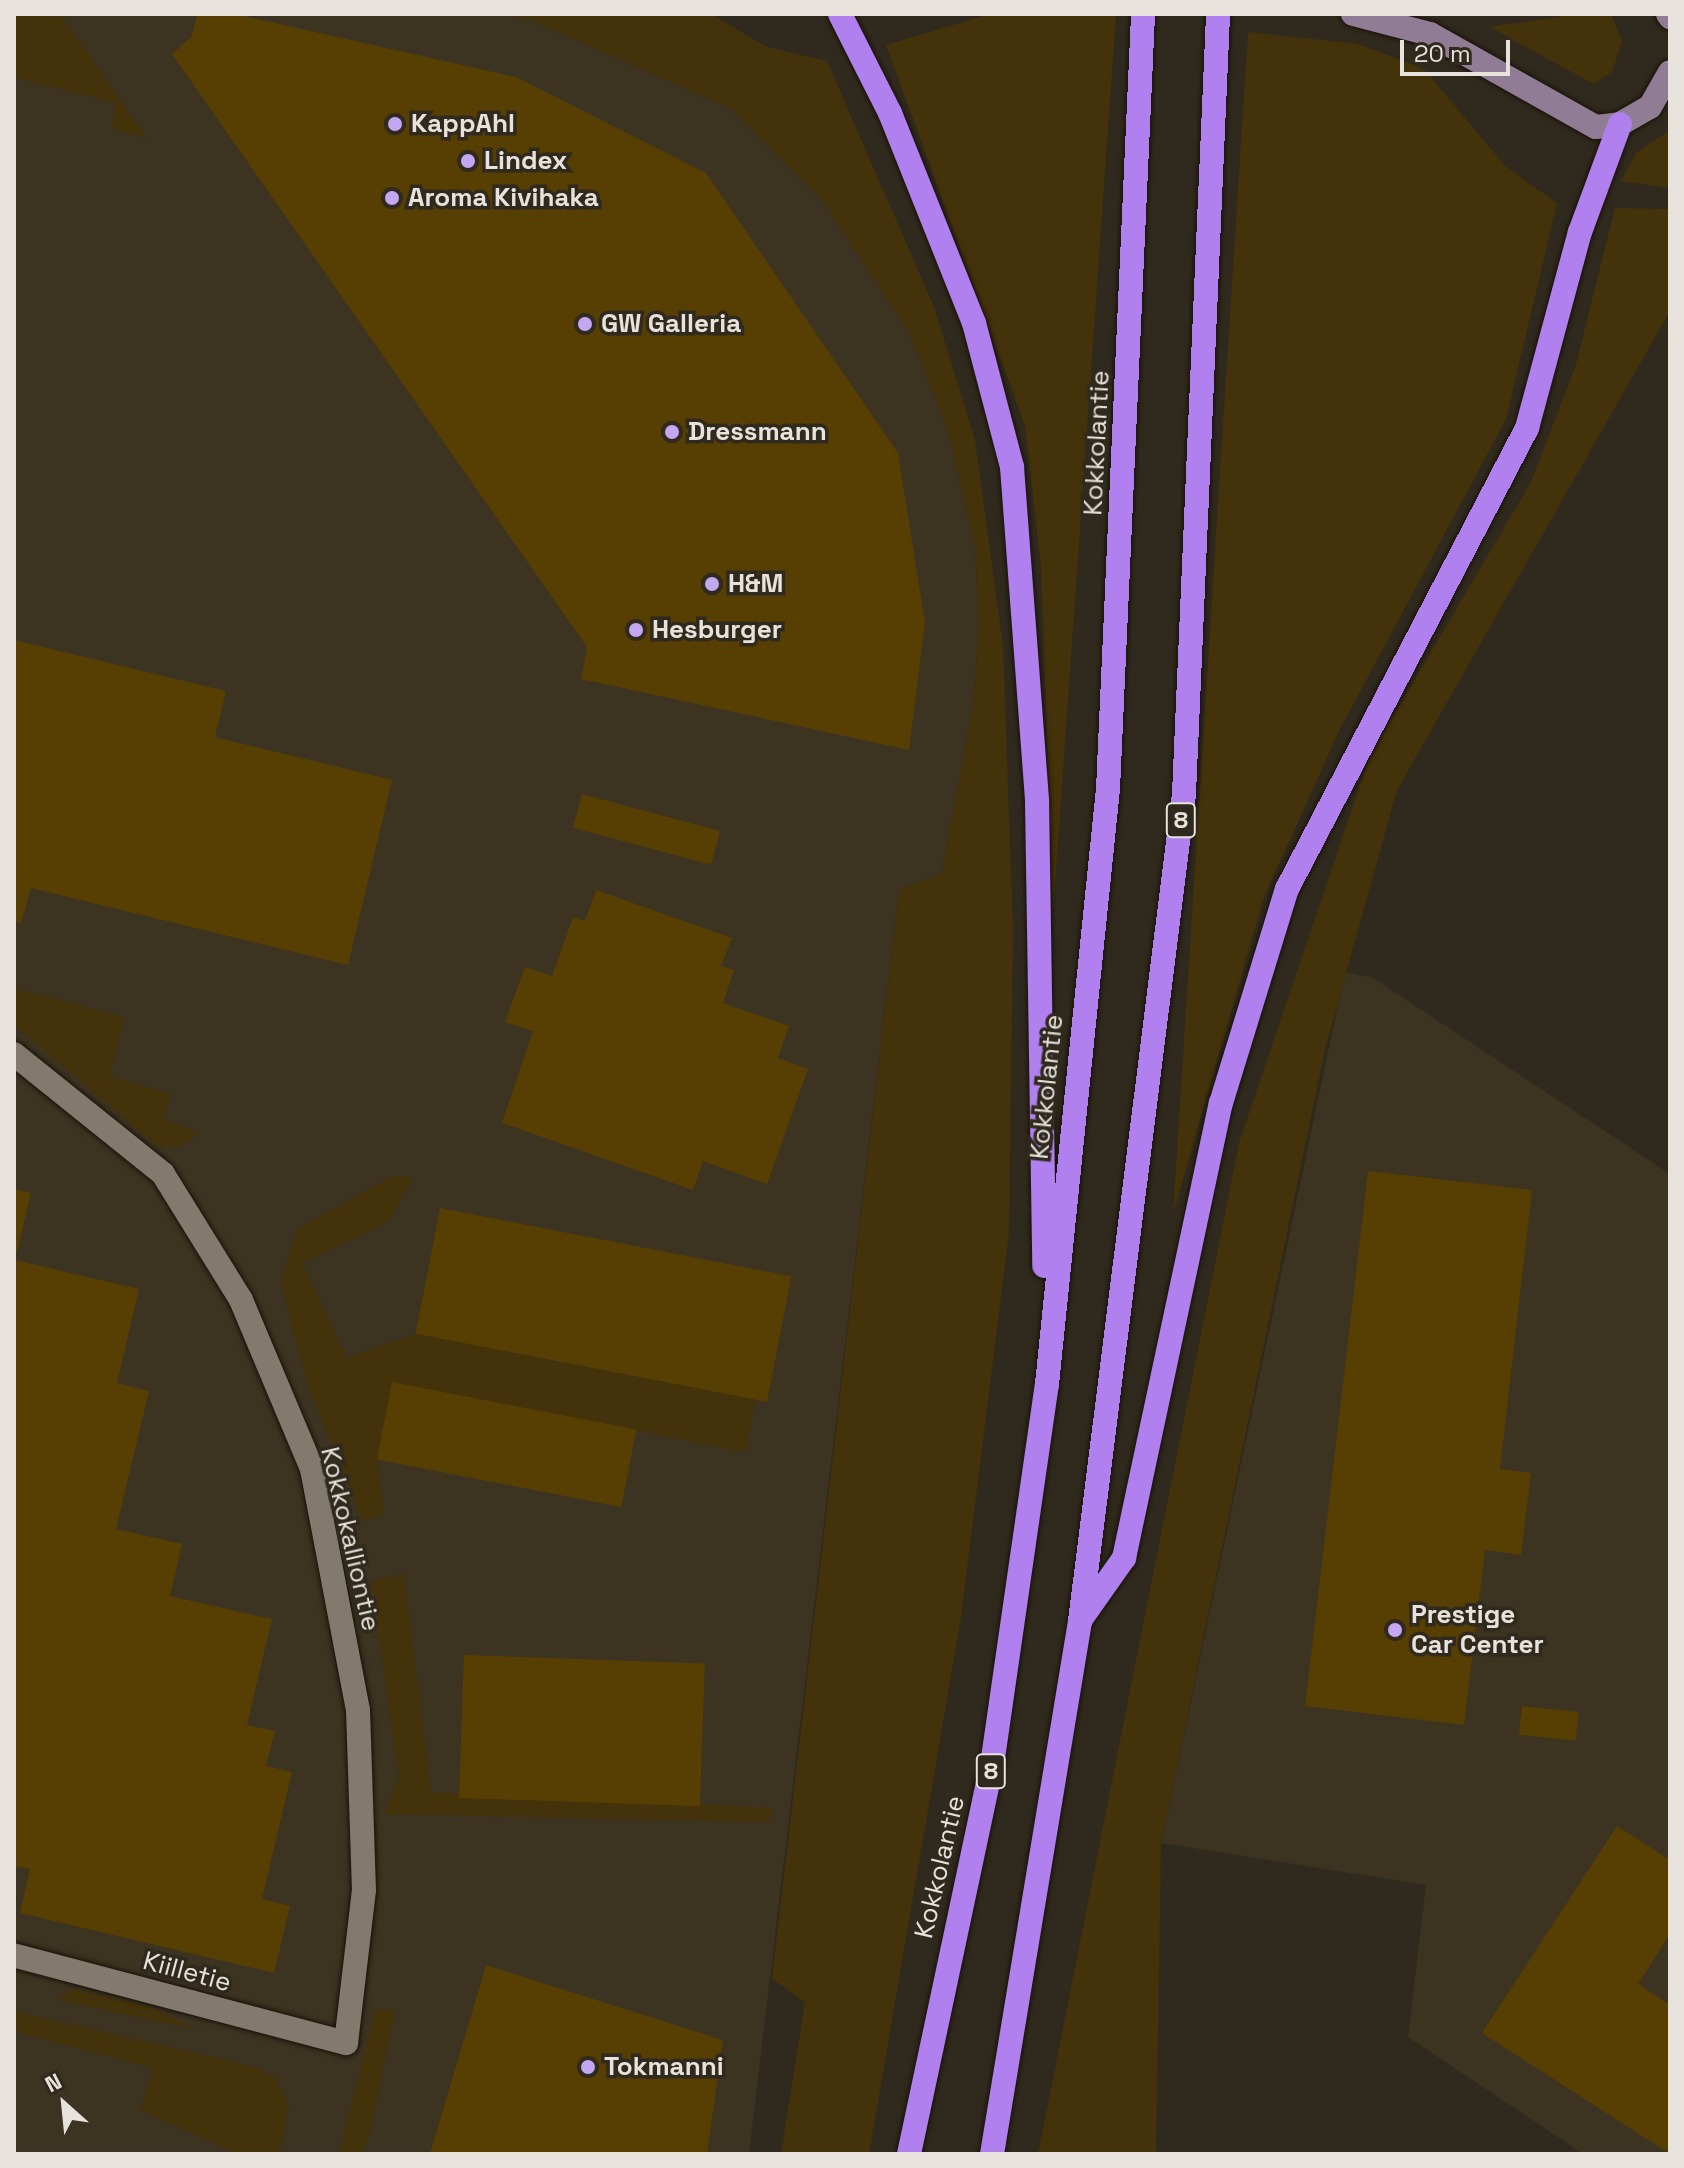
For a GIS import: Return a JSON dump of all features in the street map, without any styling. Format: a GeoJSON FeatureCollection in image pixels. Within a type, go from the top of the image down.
{"type":"FeatureCollection","features":[{"type":"Feature","properties":{"kind":"highway"},"geometry":{"type":"LineString","coordinates":[[840,14],[890,113],[974,323],[1012,467],[1037,801],[1047,1384]]}},
{"type":"Feature","properties":{"kind":"highway","name":"Kokkolantie"},"geometry":{"type":"LineString","coordinates":[[909,2154],[992,1765],[1047,1384],[1108,789],[1143,14]]}},
{"type":"Feature","properties":{"kind":"highway","name":"8"},"geometry":{"type":"LineString","coordinates":[[992,2154],[1080,1621],[1184,794],[1218,14]]}},
{"type":"Feature","properties":{"kind":"highway"},"geometry":{"type":"LineString","coordinates":[[1080,1621],[1124,1558],[1221,1103],[1287,889],[1527,428],[1580,232],[1620,124]]}},
{"type":"Feature","properties":{"kind":"main road"},"geometry":{"type":"LineString","coordinates":[[1353,14],[1430,34],[1498,66],[1577,120],[1620,124],[1660,105],[1670,72]]}},
{"type":"Feature","properties":{"kind":"street","name":"Kokkokalliontie"},"geometry":{"type":"LineString","coordinates":[[14,1054],[163,1174],[241,1300],[312,1469],[358,1710],[364,1890],[346,2043]]}},
{"type":"Feature","properties":{"kind":"street","name":"Kiilletie"},"geometry":{"type":"LineString","coordinates":[[14,1955],[346,2043]]}},
{"type":"Feature","properties":{"kind":"shaded area"},"geometry":{"type":"Polygon","coordinates":[[[14,14],[534,14],[533,21],[732,109],[823,201],[908,330],[949,433],[975,548],[979,623],[973,706],[942,873],[899,890],[749,2154],[14,2154],[14,14]]]}},
{"type":"Feature","properties":{"kind":"shaded area"},"geometry":{"type":"Polygon","coordinates":[[[14,14],[60,14],[147,138],[112,128],[116,103],[14,77],[14,14]]]}},
{"type":"Feature","properties":{"kind":"shaded area"},"geometry":{"type":"Polygon","coordinates":[[[502,14],[711,14],[767,47],[827,61],[934,307],[975,440],[1003,646],[1013,929],[1009,1232],[961,1617],[869,2154],[781,2154],[805,2002],[772,1979],[899,890],[942,873],[973,706],[979,623],[975,548],[949,433],[908,330],[823,201],[732,109],[533,21],[502,14]]]}},
{"type":"Feature","properties":{"kind":"shaded area"},"geometry":{"type":"Polygon","coordinates":[[[990,14],[1116,14],[1053,914],[1041,565],[1025,426],[886,45],[990,14]]]}},
{"type":"Feature","properties":{"kind":"shaded area"},"geometry":{"type":"Polygon","coordinates":[[[1577,14],[1611,14],[1622,41],[1612,72],[1593,84],[1490,27],[1577,14]]]}},
{"type":"Feature","properties":{"kind":"shaded area"},"geometry":{"type":"Polygon","coordinates":[[[1248,32],[1358,44],[1424,69],[1506,167],[1557,203],[1506,419],[1340,729],[1264,897],[1173,1214],[1248,32]]]}},
{"type":"Feature","properties":{"kind":"shaded area"},"geometry":{"type":"Polygon","coordinates":[[[1670,130],[1670,188],[1621,181],[1636,153],[1670,130]]]}},
{"type":"Feature","properties":{"kind":"shaded area"},"geometry":{"type":"Polygon","coordinates":[[[1615,208],[1670,209],[1670,311],[1397,790],[1325,1049],[1161,1843],[1156,2154],[1038,2154],[1239,1143],[1370,756],[1531,482],[1576,365],[1615,208]]]}},
{"type":"Feature","properties":{"kind":"shaded area"},"geometry":{"type":"Polygon","coordinates":[[[1345,972],[1373,978],[1670,1174],[1670,2154],[1583,2154],[1408,2037],[1426,1885],[1161,1843],[1345,972]]]}},
{"type":"Feature","properties":{"kind":"shaded area"},"geometry":{"type":"Polygon","coordinates":[[[14,988],[124,1017],[110,1076],[171,1094],[162,1118],[199,1133],[185,1145],[160,1148],[14,1025],[14,988]]]}},
{"type":"Feature","properties":{"kind":"shaded area"},"geometry":{"type":"Polygon","coordinates":[[[393,1176],[413,1178],[388,1222],[302,1263],[347,1358],[416,1334],[755,1400],[746,1452],[393,1382],[377,1460],[384,1515],[363,1521],[307,1382],[281,1283],[297,1229],[393,1176]]]}},
{"type":"Feature","properties":{"kind":"shaded area"},"geometry":{"type":"Polygon","coordinates":[[[404,1574],[431,1792],[772,1808],[769,1822],[385,1814],[399,1778],[371,1581],[404,1574]]]}},
{"type":"Feature","properties":{"kind":"shaded area"},"geometry":{"type":"Polygon","coordinates":[[[72,1989],[151,2007],[194,2029],[58,2000],[72,1989]]]}},
{"type":"Feature","properties":{"kind":"shaded area"},"geometry":{"type":"Polygon","coordinates":[[[376,2008],[395,2011],[369,2136],[362,2154],[339,2154],[376,2008]]]}},
{"type":"Feature","properties":{"kind":"shaded area"},"geometry":{"type":"Polygon","coordinates":[[[14,2011],[259,2068],[275,2078],[289,2105],[279,2154],[237,2154],[141,2110],[153,2068],[14,2031],[14,2011]]]}},
{"type":"Feature","properties":{"kind":"building","name":"GW Galleria"},"geometry":{"type":"Polygon","coordinates":[[[197,14],[235,14],[516,77],[706,173],[898,453],[925,623],[909,750],[581,679],[587,647],[172,54],[192,36],[197,14]]]}},
{"type":"Feature","properties":{"kind":"building"},"geometry":{"type":"Polygon","coordinates":[[[14,640],[226,691],[215,737],[392,780],[348,965],[31,888],[21,923],[14,921],[14,640]]]}},
{"type":"Feature","properties":{"kind":"building"},"geometry":{"type":"Polygon","coordinates":[[[582,794],[720,831],[711,865],[573,828],[582,794]]]}},
{"type":"Feature","properties":{"kind":"building"},"geometry":{"type":"Polygon","coordinates":[[[596,890],[732,938],[721,966],[734,970],[723,1003],[789,1026],[778,1058],[808,1069],[767,1184],[703,1161],[693,1190],[502,1123],[533,1031],[505,1022],[525,967],[552,976],[573,917],[585,921],[596,890]]]}},
{"type":"Feature","properties":{"kind":"building"},"geometry":{"type":"Polygon","coordinates":[[[1368,1171],[1532,1190],[1500,1469],[1531,1473],[1521,1555],[1485,1550],[1464,1725],[1305,1706],[1368,1171]]]}},
{"type":"Feature","properties":{"kind":"building"},"geometry":{"type":"Polygon","coordinates":[[[14,1189],[31,1193],[15,1260],[139,1289],[117,1383],[149,1391],[116,1529],[182,1544],[170,1596],[272,1619],[247,1725],[275,1731],[266,1766],[292,1772],[262,1899],[290,1906],[274,1973],[20,1913],[30,1869],[14,1866],[14,1189]]]}},
{"type":"Feature","properties":{"kind":"building"},"geometry":{"type":"Polygon","coordinates":[[[440,1208],[791,1276],[767,1402],[416,1334],[440,1208]]]}},
{"type":"Feature","properties":{"kind":"building"},"geometry":{"type":"Polygon","coordinates":[[[392,1382],[636,1430],[621,1507],[377,1460],[392,1382]]]}},
{"type":"Feature","properties":{"kind":"building"},"geometry":{"type":"Polygon","coordinates":[[[464,1655],[705,1663],[700,1806],[459,1798],[464,1655]]]}},
{"type":"Feature","properties":{"kind":"building"},"geometry":{"type":"Polygon","coordinates":[[[1522,1706],[1579,1712],[1576,1741],[1519,1735],[1522,1706]]]}},
{"type":"Feature","properties":{"kind":"building"},"geometry":{"type":"Polygon","coordinates":[[[1617,1826],[1670,1860],[1670,1934],[1638,1984],[1670,2005],[1670,2154],[1482,2033],[1617,1826]]]}},
{"type":"Feature","properties":{"kind":"building","name":"Tokmanni"},"geometry":{"type":"Polygon","coordinates":[[[486,1965],[723,2040],[707,2154],[430,2154],[486,1965]]]}},
{"type":"Feature","properties":{"kind":"place","name":"KappAhl"},"geometry":{"type":"Point","coordinates":[395,124]}},
{"type":"Feature","properties":{"kind":"place","name":"Lindex"},"geometry":{"type":"Point","coordinates":[468,161]}},
{"type":"Feature","properties":{"kind":"place","name":"Aroma Kivihaka"},"geometry":{"type":"Point","coordinates":[392,198]}},
{"type":"Feature","properties":{"kind":"place","name":"GW Galleria"},"geometry":{"type":"Point","coordinates":[585,324]}},
{"type":"Feature","properties":{"kind":"place","name":"Dressmann"},"geometry":{"type":"Point","coordinates":[672,432]}},
{"type":"Feature","properties":{"kind":"place","name":"H&M"},"geometry":{"type":"Point","coordinates":[712,584]}},
{"type":"Feature","properties":{"kind":"place","name":"Hesburger"},"geometry":{"type":"Point","coordinates":[636,630]}},
{"type":"Feature","properties":{"kind":"place","name":"Prestige Car Center"},"geometry":{"type":"Point","coordinates":[1395,1630]}},
{"type":"Feature","properties":{"kind":"place","name":"Tokmanni"},"geometry":{"type":"Point","coordinates":[588,2067]}}]}
